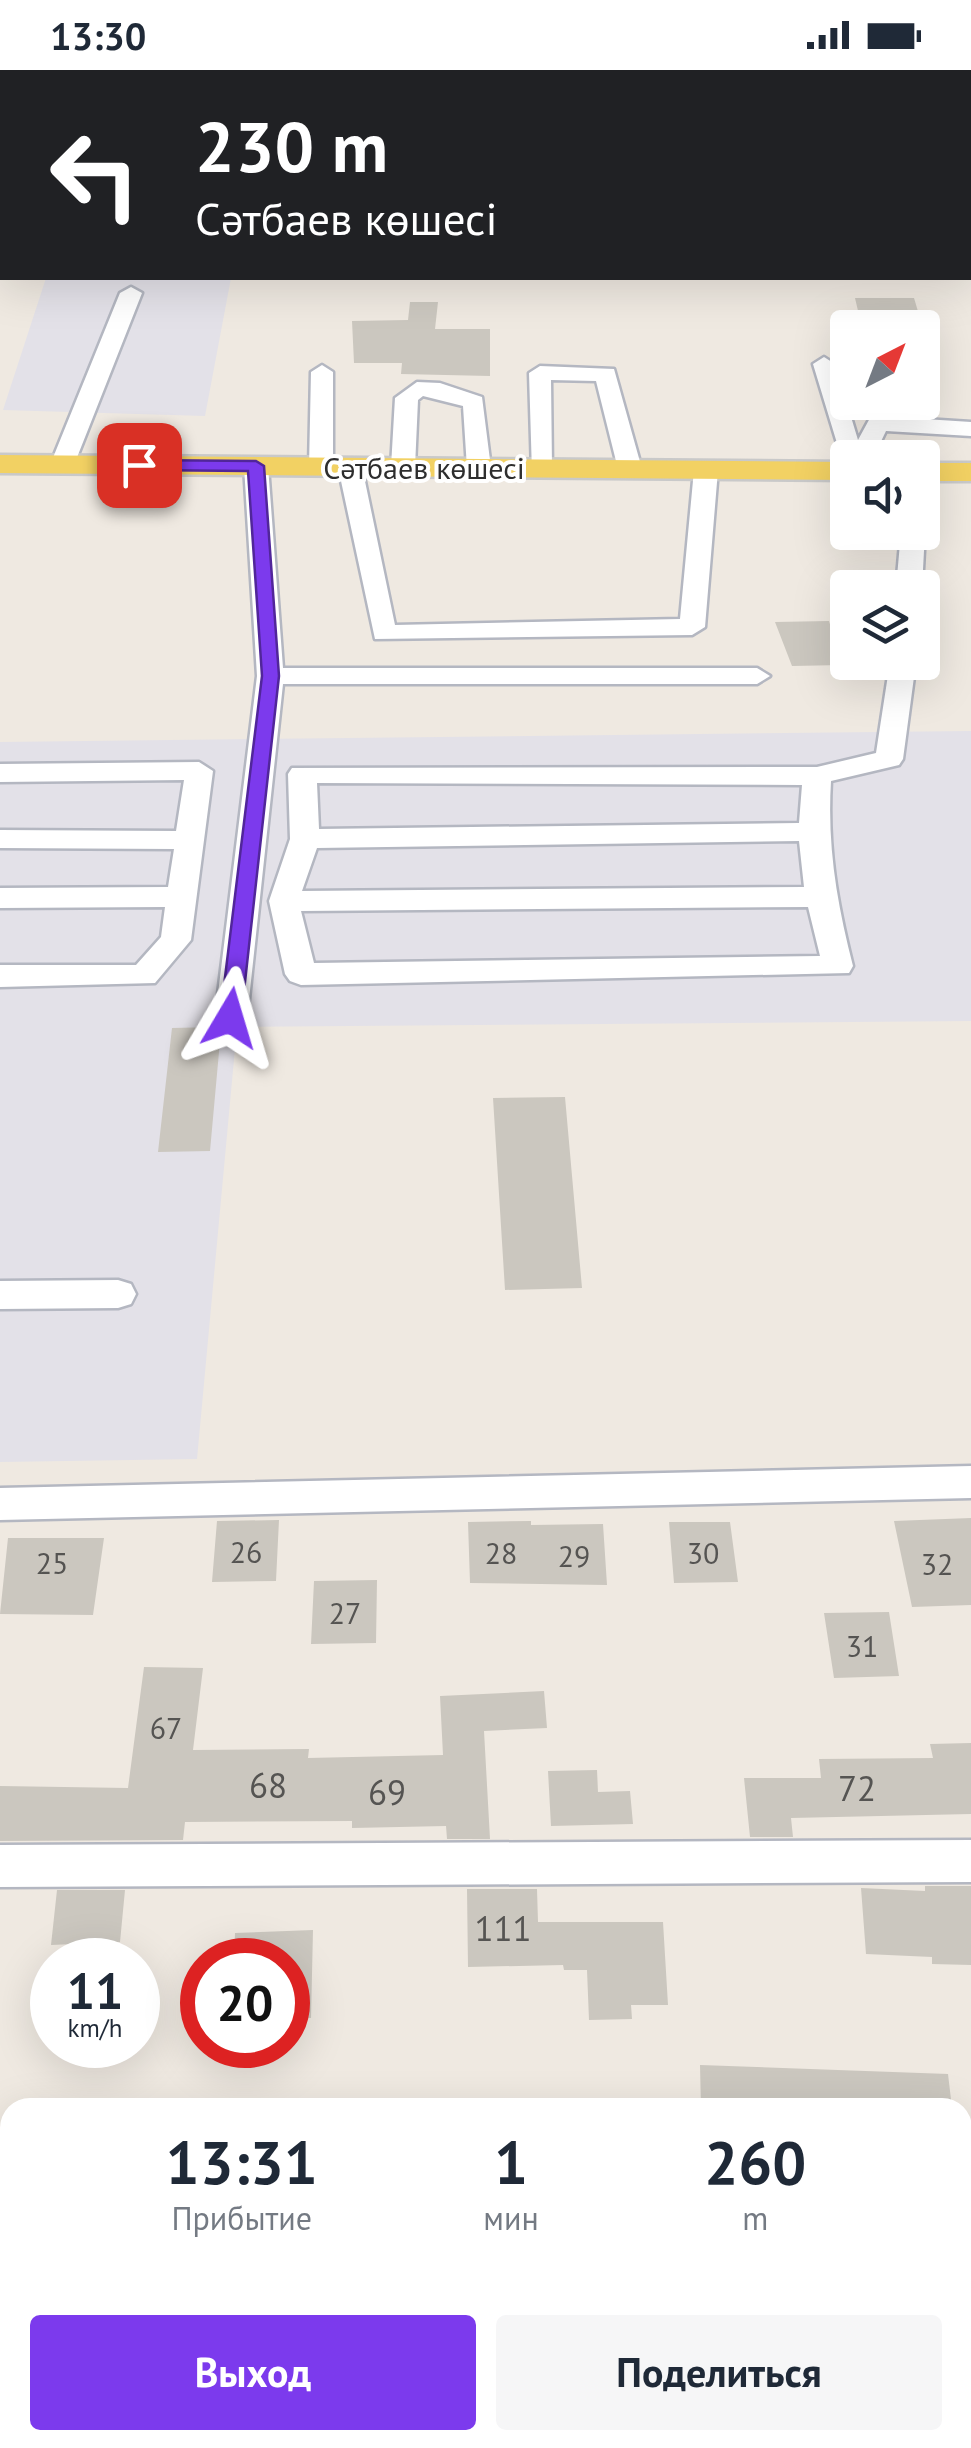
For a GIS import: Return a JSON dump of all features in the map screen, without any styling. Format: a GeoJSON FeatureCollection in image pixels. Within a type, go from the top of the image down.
{"type":"FeatureCollection","features":[{"type":"Feature","properties":{"kind":"main road","name":"Сәтбаев көшесі"},"geometry":{"type":"LineString","coordinates":[[0,464],[830,471]]}},
{"type":"Feature","properties":{"kind":"main road"},"geometry":{"type":"LineString","coordinates":[[940,472],[971,472]]}},
{"type":"Feature","properties":{"kind":"street"},"geometry":{"type":"LineString","coordinates":[[62,464],[131,292]]}},
{"type":"Feature","properties":{"kind":"street"},"geometry":{"type":"LineString","coordinates":[[824,364],[846,440]]}},
{"type":"Feature","properties":{"kind":"street"},"geometry":{"type":"LineString","coordinates":[[322,372],[336,467],[384,633],[692,627],[706,470]]}},
{"type":"Feature","properties":{"kind":"street"},"geometry":{"type":"LineString","coordinates":[[540,468],[540,373],[606,374],[630,469]]}},
{"type":"Feature","properties":{"kind":"street"},"geometry":{"type":"LineString","coordinates":[[403,467],[407,398],[417,389],[440,390],[474,402],[478,468]]}},
{"type":"Feature","properties":{"kind":"street"},"geometry":{"type":"LineString","coordinates":[[870,440],[878,423],[971,429]]}},
{"type":"Feature","properties":{"kind":"street"},"geometry":{"type":"LineString","coordinates":[[230,1018],[270,676],[256,466]]}},
{"type":"Feature","properties":{"kind":"street"},"geometry":{"type":"LineString","coordinates":[[270,676],[757,676]]}},
{"type":"Feature","properties":{"kind":"street"},"geometry":{"type":"LineString","coordinates":[[818,776],[814,832],[820,897],[838,966],[301,974],[284,901],[305,839],[302,774],[818,776],[888,759],[900,680]]}},
{"type":"Feature","properties":{"kind":"street"},"geometry":{"type":"LineString","coordinates":[[0,773],[198,771],[176,940],[144,976],[0,976]]}},
{"type":"Feature","properties":{"kind":"street"},"geometry":{"type":"LineString","coordinates":[[305,839],[814,832]]}},
{"type":"Feature","properties":{"kind":"street"},"geometry":{"type":"LineString","coordinates":[[0,839],[190,840]]}},
{"type":"Feature","properties":{"kind":"street"},"geometry":{"type":"LineString","coordinates":[[0,898],[182,897]]}},
{"type":"Feature","properties":{"kind":"street"},"geometry":{"type":"LineString","coordinates":[[284,901],[820,897]]}},
{"type":"Feature","properties":{"kind":"street"},"geometry":{"type":"LineString","coordinates":[[0,1296],[118,1294]]}},
{"type":"Feature","properties":{"kind":"street"},"geometry":{"type":"LineString","coordinates":[[0,1504],[971,1482]]}},
{"type":"Feature","properties":{"kind":"street"},"geometry":{"type":"LineString","coordinates":[[0,1866],[971,1861]]}},
{"type":"Feature","properties":{"kind":"shaded area"},"geometry":{"type":"Polygon","coordinates":[[[45,280],[231,280],[205,416],[3,410],[45,280]]]}},
{"type":"Feature","properties":{"kind":"shaded area"},"geometry":{"type":"Polygon","coordinates":[[[971,731],[971,1021],[237,1027],[197,1459],[0,1462],[0,742],[971,731]]]}},
{"type":"Feature","properties":{"kind":"building"},"geometry":{"type":"Polygon","coordinates":[[[855,298],[914,298],[918,310],[858,310],[855,298]]]}},
{"type":"Feature","properties":{"kind":"building"},"geometry":{"type":"Polygon","coordinates":[[[410,302],[438,302],[435,329],[490,329],[490,376],[401,374],[402,363],[354,363],[352,321],[408,320],[410,302]]]}},
{"type":"Feature","properties":{"kind":"building"},"geometry":{"type":"Polygon","coordinates":[[[829,621],[830,665],[792,666],[775,622],[829,621]]]}},
{"type":"Feature","properties":{"kind":"building"},"geometry":{"type":"Polygon","coordinates":[[[172,1028],[221,1030],[210,1151],[158,1152],[172,1028]]]}},
{"type":"Feature","properties":{"kind":"building"},"geometry":{"type":"Polygon","coordinates":[[[565,1097],[582,1288],[505,1290],[493,1098],[565,1097]]]}},
{"type":"Feature","properties":{"kind":"building"},"geometry":{"type":"Polygon","coordinates":[[[971,1518],[971,1605],[912,1607],[894,1521],[971,1518]]]}},
{"type":"Feature","properties":{"kind":"building"},"geometry":{"type":"Polygon","coordinates":[[[279,1520],[276,1581],[212,1582],[217,1521],[279,1520]]]}},
{"type":"Feature","properties":{"kind":"building"},"geometry":{"type":"Polygon","coordinates":[[[531,1521],[531,1525],[603,1524],[607,1585],[470,1583],[468,1522],[531,1521]]]}},
{"type":"Feature","properties":{"kind":"building"},"geometry":{"type":"Polygon","coordinates":[[[669,1522],[730,1522],[738,1582],[674,1583],[669,1522]]]}},
{"type":"Feature","properties":{"kind":"building"},"geometry":{"type":"Polygon","coordinates":[[[8,1538],[104,1538],[93,1615],[0,1614],[8,1538]]]}},
{"type":"Feature","properties":{"kind":"building"},"geometry":{"type":"Polygon","coordinates":[[[377,1580],[376,1643],[311,1644],[314,1581],[377,1580]]]}},
{"type":"Feature","properties":{"kind":"building"},"geometry":{"type":"Polygon","coordinates":[[[889,1612],[899,1676],[834,1678],[824,1613],[889,1612]]]}},
{"type":"Feature","properties":{"kind":"building"},"geometry":{"type":"Polygon","coordinates":[[[144,1667],[203,1668],[193,1750],[309,1749],[308,1758],[443,1755],[440,1696],[544,1691],[547,1728],[484,1731],[490,1839],[447,1839],[446,1826],[352,1828],[352,1821],[185,1822],[183,1840],[0,1841],[0,1786],[128,1788],[144,1667]]]}},
{"type":"Feature","properties":{"kind":"building"},"geometry":{"type":"Polygon","coordinates":[[[971,1743],[971,1814],[791,1818],[793,1837],[750,1837],[744,1778],[821,1778],[819,1759],[933,1758],[930,1744],[971,1743]]]}},
{"type":"Feature","properties":{"kind":"building"},"geometry":{"type":"Polygon","coordinates":[[[597,1770],[598,1792],[630,1791],[633,1824],[551,1826],[548,1771],[597,1770]]]}},
{"type":"Feature","properties":{"kind":"building"},"geometry":{"type":"Polygon","coordinates":[[[925,1886],[971,1886],[971,1965],[932,1964],[932,1957],[866,1954],[861,1888],[925,1891],[925,1886]]]}},
{"type":"Feature","properties":{"kind":"building"},"geometry":{"type":"Polygon","coordinates":[[[467,1889],[537,1889],[538,1922],[663,1922],[668,2005],[631,2005],[632,2019],[589,2020],[587,1970],[564,1970],[563,1965],[468,1967],[467,1889]]]}},
{"type":"Feature","properties":{"kind":"building"},"geometry":{"type":"Polygon","coordinates":[[[57,1890],[125,1890],[120,1938],[52,1938],[57,1890]]]}},
{"type":"Feature","properties":{"kind":"building"},"geometry":{"type":"Polygon","coordinates":[[[313,1930],[311,2018],[310,1938],[235,1938],[235,1933],[313,1930]]]}},
{"type":"Feature","properties":{"kind":"building"},"geometry":{"type":"Polygon","coordinates":[[[700,2065],[948,2074],[951,2098],[701,2098],[700,2065]]]}},
{"type":"Feature","properties":{"kind":"route"},"geometry":{"type":"LineString","coordinates":[[139,465],[256,466],[270,676],[230,1018]]}}]}
